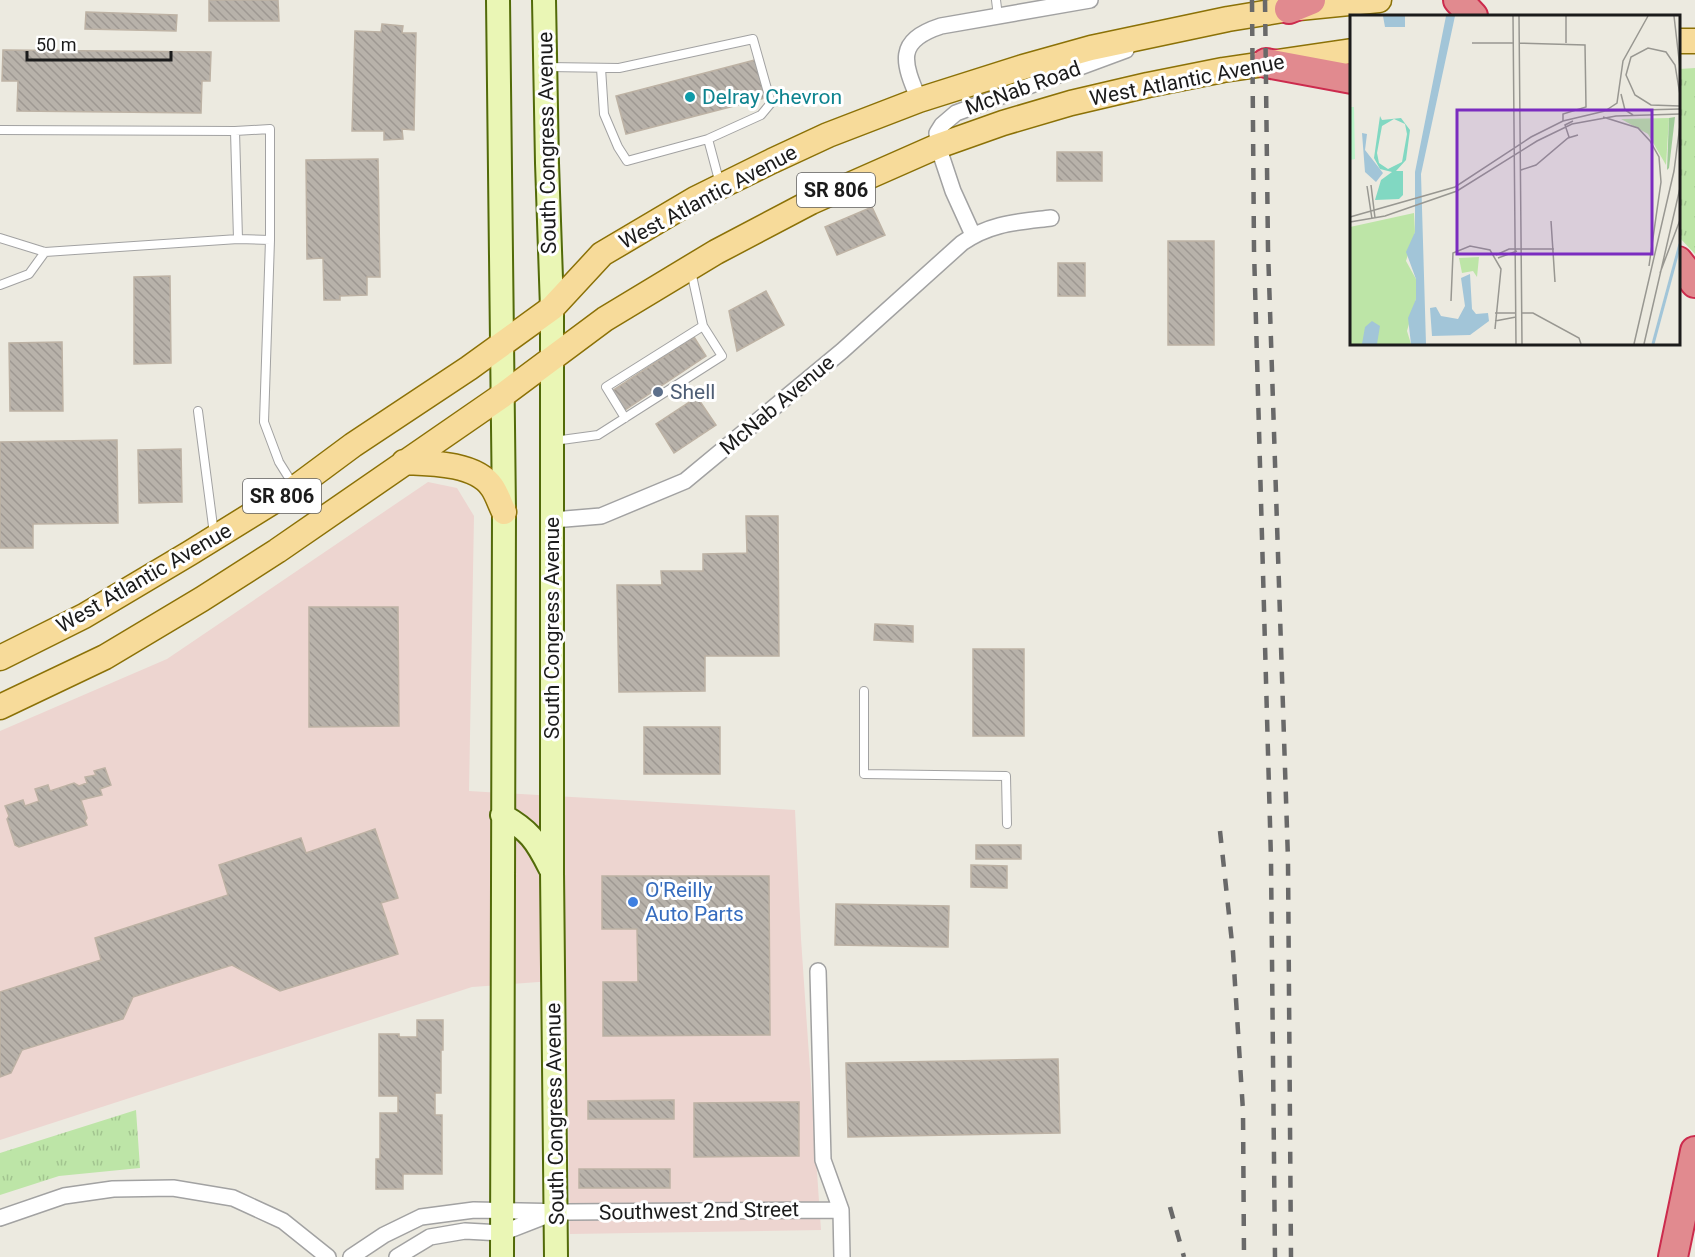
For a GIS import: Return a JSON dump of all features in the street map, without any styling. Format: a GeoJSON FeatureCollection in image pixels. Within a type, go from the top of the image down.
{"type":"FeatureCollection","features":[{"type":"Feature","properties":{"kind":"highway"},"geometry":{"type":"LineString","coordinates":[[1458,0],[1472,15]]}},
{"type":"Feature","properties":{"kind":"highway"},"geometry":{"type":"LineString","coordinates":[[1266,63],[1350,79]]}},
{"type":"Feature","properties":{"kind":"highway"},"geometry":{"type":"LineString","coordinates":[[1680,264],[1695,283]]}},
{"type":"Feature","properties":{"kind":"highway"},"geometry":{"type":"LineString","coordinates":[[1673,1257],[1695,1151]]}},
{"type":"Feature","properties":{"kind":"main road"},"geometry":{"type":"LineString","coordinates":[[498,0],[504,512],[502,1257]]}},
{"type":"Feature","properties":{"kind":"main road","name":"South Congress Avenue"},"geometry":{"type":"LineString","coordinates":[[544,0],[546,163],[552,308],[552,872],[556,1257]]}},
{"type":"Feature","properties":{"kind":"main road","name":"West Atlantic Avenue"},"geometry":{"type":"LineString","coordinates":[[0,658],[84,616],[295,488],[353,445],[503,344],[552,308],[602,254],[668,214],[721,186],[828,135],[919,100],[1091,48],[1300,4],[1379,0]]}},
{"type":"Feature","properties":{"kind":"main road","name":"West Atlantic Avenue"},"geometry":{"type":"LineString","coordinates":[[0,707],[105,657],[202,599],[277,551],[503,395],[605,319],[748,234],[811,202],[938,146],[1003,123],[1071,103],[1148,85],[1266,63],[1350,51]]}},
{"type":"Feature","properties":{"kind":"main road"},"geometry":{"type":"LineString","coordinates":[[405,462],[444,464],[472,471],[491,485],[504,512]]}},
{"type":"Feature","properties":{"kind":"main road"},"geometry":{"type":"LineString","coordinates":[[502,815],[521,826],[538,843],[552,872]]}},
{"type":"Feature","properties":{"kind":"street"},"geometry":{"type":"LineString","coordinates":[[919,100],[908,73],[906,58],[915,39],[930,30],[941,26],[1090,0]]}},
{"type":"Feature","properties":{"kind":"street","name":"McNab Road"},"geometry":{"type":"LineString","coordinates":[[938,146],[937,133],[942,125],[956,113],[1194,25]]}},
{"type":"Feature","properties":{"kind":"street"},"geometry":{"type":"LineString","coordinates":[[938,146],[953,191],[973,235],[1002,224],[1051,218]]}},
{"type":"Feature","properties":{"kind":"street","name":"McNab Avenue"},"geometry":{"type":"LineString","coordinates":[[553,520],[601,516],[685,481],[842,351],[973,235]]}},
{"type":"Feature","properties":{"kind":"street"},"geometry":{"type":"LineString","coordinates":[[818,971],[823,1160],[841,1210],[842,1257]]}},
{"type":"Feature","properties":{"kind":"street"},"geometry":{"type":"LineString","coordinates":[[0,1218],[64,1196],[113,1189],[173,1188],[233,1198],[283,1221],[328,1257]]}},
{"type":"Feature","properties":{"kind":"street"},"geometry":{"type":"LineString","coordinates":[[351,1257],[384,1235],[421,1217],[474,1210],[502,1222]]}},
{"type":"Feature","properties":{"kind":"street","name":"Southwest 2nd Street"},"geometry":{"type":"LineString","coordinates":[[502,1222],[556,1212],[841,1210]]}},
{"type":"Feature","properties":{"kind":"street","name":"Southwest 2nd Street"},"geometry":{"type":"LineString","coordinates":[[502,1222],[556,1212]]}},
{"type":"Feature","properties":{"kind":"street"},"geometry":{"type":"LineString","coordinates":[[397,1257],[430,1238],[502,1222]]}},
{"type":"Feature","properties":{"kind":"lane"},"geometry":{"type":"LineString","coordinates":[[996,0],[998,16]]}},
{"type":"Feature","properties":{"kind":"lane"},"geometry":{"type":"LineString","coordinates":[[545,68],[601,68],[619,68],[753,39],[771,103],[761,115],[708,139],[627,161],[618,147],[604,114],[601,68]]}},
{"type":"Feature","properties":{"kind":"lane"},"geometry":{"type":"LineString","coordinates":[[0,130],[235,131],[270,129],[270,240],[264,422],[279,462],[295,488]]}},
{"type":"Feature","properties":{"kind":"lane"},"geometry":{"type":"LineString","coordinates":[[235,131],[238,239]]}},
{"type":"Feature","properties":{"kind":"lane"},"geometry":{"type":"LineString","coordinates":[[708,139],[721,186]]}},
{"type":"Feature","properties":{"kind":"lane"},"geometry":{"type":"LineString","coordinates":[[0,238],[45,252],[238,239],[270,240]]}},
{"type":"Feature","properties":{"kind":"lane"},"geometry":{"type":"LineString","coordinates":[[0,285],[29,274],[45,252]]}},
{"type":"Feature","properties":{"kind":"lane"},"geometry":{"type":"LineString","coordinates":[[553,441],[598,435],[690,371],[722,356],[703,326],[690,267]]}},
{"type":"Feature","properties":{"kind":"lane"},"geometry":{"type":"LineString","coordinates":[[625,417],[606,387],[629,376],[703,326]]}},
{"type":"Feature","properties":{"kind":"lane"},"geometry":{"type":"LineString","coordinates":[[198,411],[214,538]]}},
{"type":"Feature","properties":{"kind":"lane"},"geometry":{"type":"LineString","coordinates":[[864,691],[864,774],[1006,776],[1007,824]]}},
{"type":"Feature","properties":{"kind":"shaded area"},"geometry":{"type":"Polygon","coordinates":[[[428,482],[457,488],[474,516],[469,791],[795,810],[801,939],[821,1230],[570,1234],[566,980],[472,987],[0,1140],[0,731],[167,659],[428,482]]]}},
{"type":"Feature","properties":{"kind":"green space"},"geometry":{"type":"Polygon","coordinates":[[[1695,68],[1695,254],[1680,238],[1680,69],[1695,68]]]}},
{"type":"Feature","properties":{"kind":"green space"},"geometry":{"type":"Polygon","coordinates":[[[136,1110],[140,1168],[59,1176],[0,1195],[0,1153],[136,1110]]]}},
{"type":"Feature","properties":{"kind":"building"},"geometry":{"type":"Polygon","coordinates":[[[209,0],[278,0],[279,21],[209,21],[209,0]]]}},
{"type":"Feature","properties":{"kind":"building"},"geometry":{"type":"Polygon","coordinates":[[[86,12],[177,15],[176,31],[85,29],[86,12]]]}},
{"type":"Feature","properties":{"kind":"building"},"geometry":{"type":"Polygon","coordinates":[[[382,24],[403,26],[402,33],[416,33],[414,130],[402,129],[403,139],[384,140],[384,131],[352,131],[355,31],[381,32],[382,24]]]}},
{"type":"Feature","properties":{"kind":"building"},"geometry":{"type":"Polygon","coordinates":[[[3,50],[211,52],[210,81],[202,81],[201,113],[17,111],[18,81],[2,81],[3,50]]]}},
{"type":"Feature","properties":{"kind":"building","name":"Delray Chevron"},"geometry":{"type":"Polygon","coordinates":[[[755,60],[765,98],[626,134],[616,96],[755,60]]]}},
{"type":"Feature","properties":{"kind":"building"},"geometry":{"type":"Polygon","coordinates":[[[1057,152],[1102,152],[1102,181],[1057,181],[1057,152]]]}},
{"type":"Feature","properties":{"kind":"building"},"geometry":{"type":"Polygon","coordinates":[[[378,159],[380,277],[367,277],[367,295],[340,296],[340,300],[324,300],[323,258],[307,259],[306,160],[378,159]]]}},
{"type":"Feature","properties":{"kind":"building"},"geometry":{"type":"Polygon","coordinates":[[[872,207],[885,235],[837,255],[825,227],[872,207]]]}},
{"type":"Feature","properties":{"kind":"building"},"geometry":{"type":"Polygon","coordinates":[[[1168,241],[1214,241],[1214,345],[1168,345],[1168,241]]]}},
{"type":"Feature","properties":{"kind":"building"},"geometry":{"type":"Polygon","coordinates":[[[1058,263],[1085,263],[1085,296],[1058,296],[1058,263]]]}},
{"type":"Feature","properties":{"kind":"building"},"geometry":{"type":"Polygon","coordinates":[[[170,276],[171,363],[134,364],[134,277],[170,276]]]}},
{"type":"Feature","properties":{"kind":"building"},"geometry":{"type":"Polygon","coordinates":[[[766,291],[784,325],[737,351],[729,311],[766,291]]]}},
{"type":"Feature","properties":{"kind":"building"},"geometry":{"type":"Polygon","coordinates":[[[694,337],[706,356],[625,410],[612,391],[694,337]]]}},
{"type":"Feature","properties":{"kind":"building"},"geometry":{"type":"Polygon","coordinates":[[[62,342],[63,411],[10,411],[9,343],[62,342]]]}},
{"type":"Feature","properties":{"kind":"building"},"geometry":{"type":"Polygon","coordinates":[[[697,397],[716,425],[674,453],[656,424],[697,397]]]}},
{"type":"Feature","properties":{"kind":"building"},"geometry":{"type":"Polygon","coordinates":[[[117,440],[118,523],[33,524],[33,548],[0,548],[0,442],[117,440]]]}},
{"type":"Feature","properties":{"kind":"building"},"geometry":{"type":"Polygon","coordinates":[[[181,449],[182,502],[139,503],[138,450],[181,449]]]}},
{"type":"Feature","properties":{"kind":"building"},"geometry":{"type":"Polygon","coordinates":[[[746,516],[778,516],[779,656],[705,656],[705,691],[619,692],[617,585],[662,585],[661,571],[703,571],[703,554],[747,553],[746,516]]]}},
{"type":"Feature","properties":{"kind":"building"},"geometry":{"type":"Polygon","coordinates":[[[309,607],[398,607],[399,726],[309,727],[309,607]]]}},
{"type":"Feature","properties":{"kind":"building"},"geometry":{"type":"Polygon","coordinates":[[[875,624],[913,626],[913,642],[874,640],[875,624]]]}},
{"type":"Feature","properties":{"kind":"building"},"geometry":{"type":"Polygon","coordinates":[[[973,649],[1024,649],[1024,736],[973,736],[973,649]]]}},
{"type":"Feature","properties":{"kind":"building"},"geometry":{"type":"Polygon","coordinates":[[[644,727],[720,727],[720,774],[644,774],[644,727]]]}},
{"type":"Feature","properties":{"kind":"building"},"geometry":{"type":"Polygon","coordinates":[[[105,768],[111,785],[100,789],[102,795],[81,800],[87,825],[19,847],[15,845],[5,806],[23,800],[25,806],[39,801],[35,789],[48,785],[50,791],[74,783],[79,786],[87,783],[85,777],[96,775],[94,771],[105,768]]]}},
{"type":"Feature","properties":{"kind":"building"},"geometry":{"type":"Polygon","coordinates":[[[375,829],[398,898],[381,903],[398,954],[280,991],[232,965],[133,997],[123,1019],[22,1050],[11,1073],[0,1077],[0,992],[101,960],[95,938],[228,895],[219,865],[301,838],[306,853],[375,829]]]}},
{"type":"Feature","properties":{"kind":"building"},"geometry":{"type":"Polygon","coordinates":[[[976,845],[1021,845],[1021,859],[976,859],[976,845]]]}},
{"type":"Feature","properties":{"kind":"building"},"geometry":{"type":"Polygon","coordinates":[[[971,865],[1007,866],[1007,888],[971,887],[971,865]]]}},
{"type":"Feature","properties":{"kind":"building"},"geometry":{"type":"Polygon","coordinates":[[[602,876],[769,876],[770,1035],[603,1036],[603,982],[638,982],[637,929],[602,929],[602,876]]]}},
{"type":"Feature","properties":{"kind":"building"},"geometry":{"type":"Polygon","coordinates":[[[836,904],[949,906],[948,947],[835,945],[836,904]]]}},
{"type":"Feature","properties":{"kind":"building"},"geometry":{"type":"Polygon","coordinates":[[[417,1020],[443,1020],[441,1093],[435,1093],[435,1115],[442,1115],[442,1174],[403,1174],[403,1189],[376,1189],[376,1159],[380,1159],[380,1113],[398,1113],[398,1096],[379,1096],[379,1034],[417,1037],[417,1020]]]}},
{"type":"Feature","properties":{"kind":"building"},"geometry":{"type":"Polygon","coordinates":[[[1058,1059],[1060,1133],[848,1137],[846,1063],[1058,1059]]]}},
{"type":"Feature","properties":{"kind":"building"},"geometry":{"type":"Polygon","coordinates":[[[674,1100],[674,1119],[588,1119],[588,1101],[674,1100]]]}},
{"type":"Feature","properties":{"kind":"building"},"geometry":{"type":"Polygon","coordinates":[[[799,1102],[799,1156],[694,1157],[694,1103],[799,1102]]]}},
{"type":"Feature","properties":{"kind":"building"},"geometry":{"type":"Polygon","coordinates":[[[579,1169],[670,1169],[670,1188],[579,1188],[579,1169]]]}},
{"type":"Feature","properties":{"kind":"railway"},"geometry":{"type":"LineString","coordinates":[[1252,0],[1254,250],[1271,860],[1275,1257]]}},
{"type":"Feature","properties":{"kind":"railway"},"geometry":{"type":"LineString","coordinates":[[1265,0],[1268,249],[1288,860],[1291,1257]]}},
{"type":"Feature","properties":{"kind":"railway"},"geometry":{"type":"LineString","coordinates":[[1220,831],[1233,952],[1243,1111],[1244,1257]]}},
{"type":"Feature","properties":{"kind":"railway"},"geometry":{"type":"LineString","coordinates":[[1170,1207],[1184,1257]]}},
{"type":"Feature","properties":{"kind":"place","name":"Delray Chevron"},"geometry":{"type":"Point","coordinates":[690,97]}},
{"type":"Feature","properties":{"kind":"place","name":"Shell"},"geometry":{"type":"Point","coordinates":[658,392]}},
{"type":"Feature","properties":{"kind":"place","name":"O'Reilly Auto Parts"},"geometry":{"type":"Point","coordinates":[633,902]}}]}
